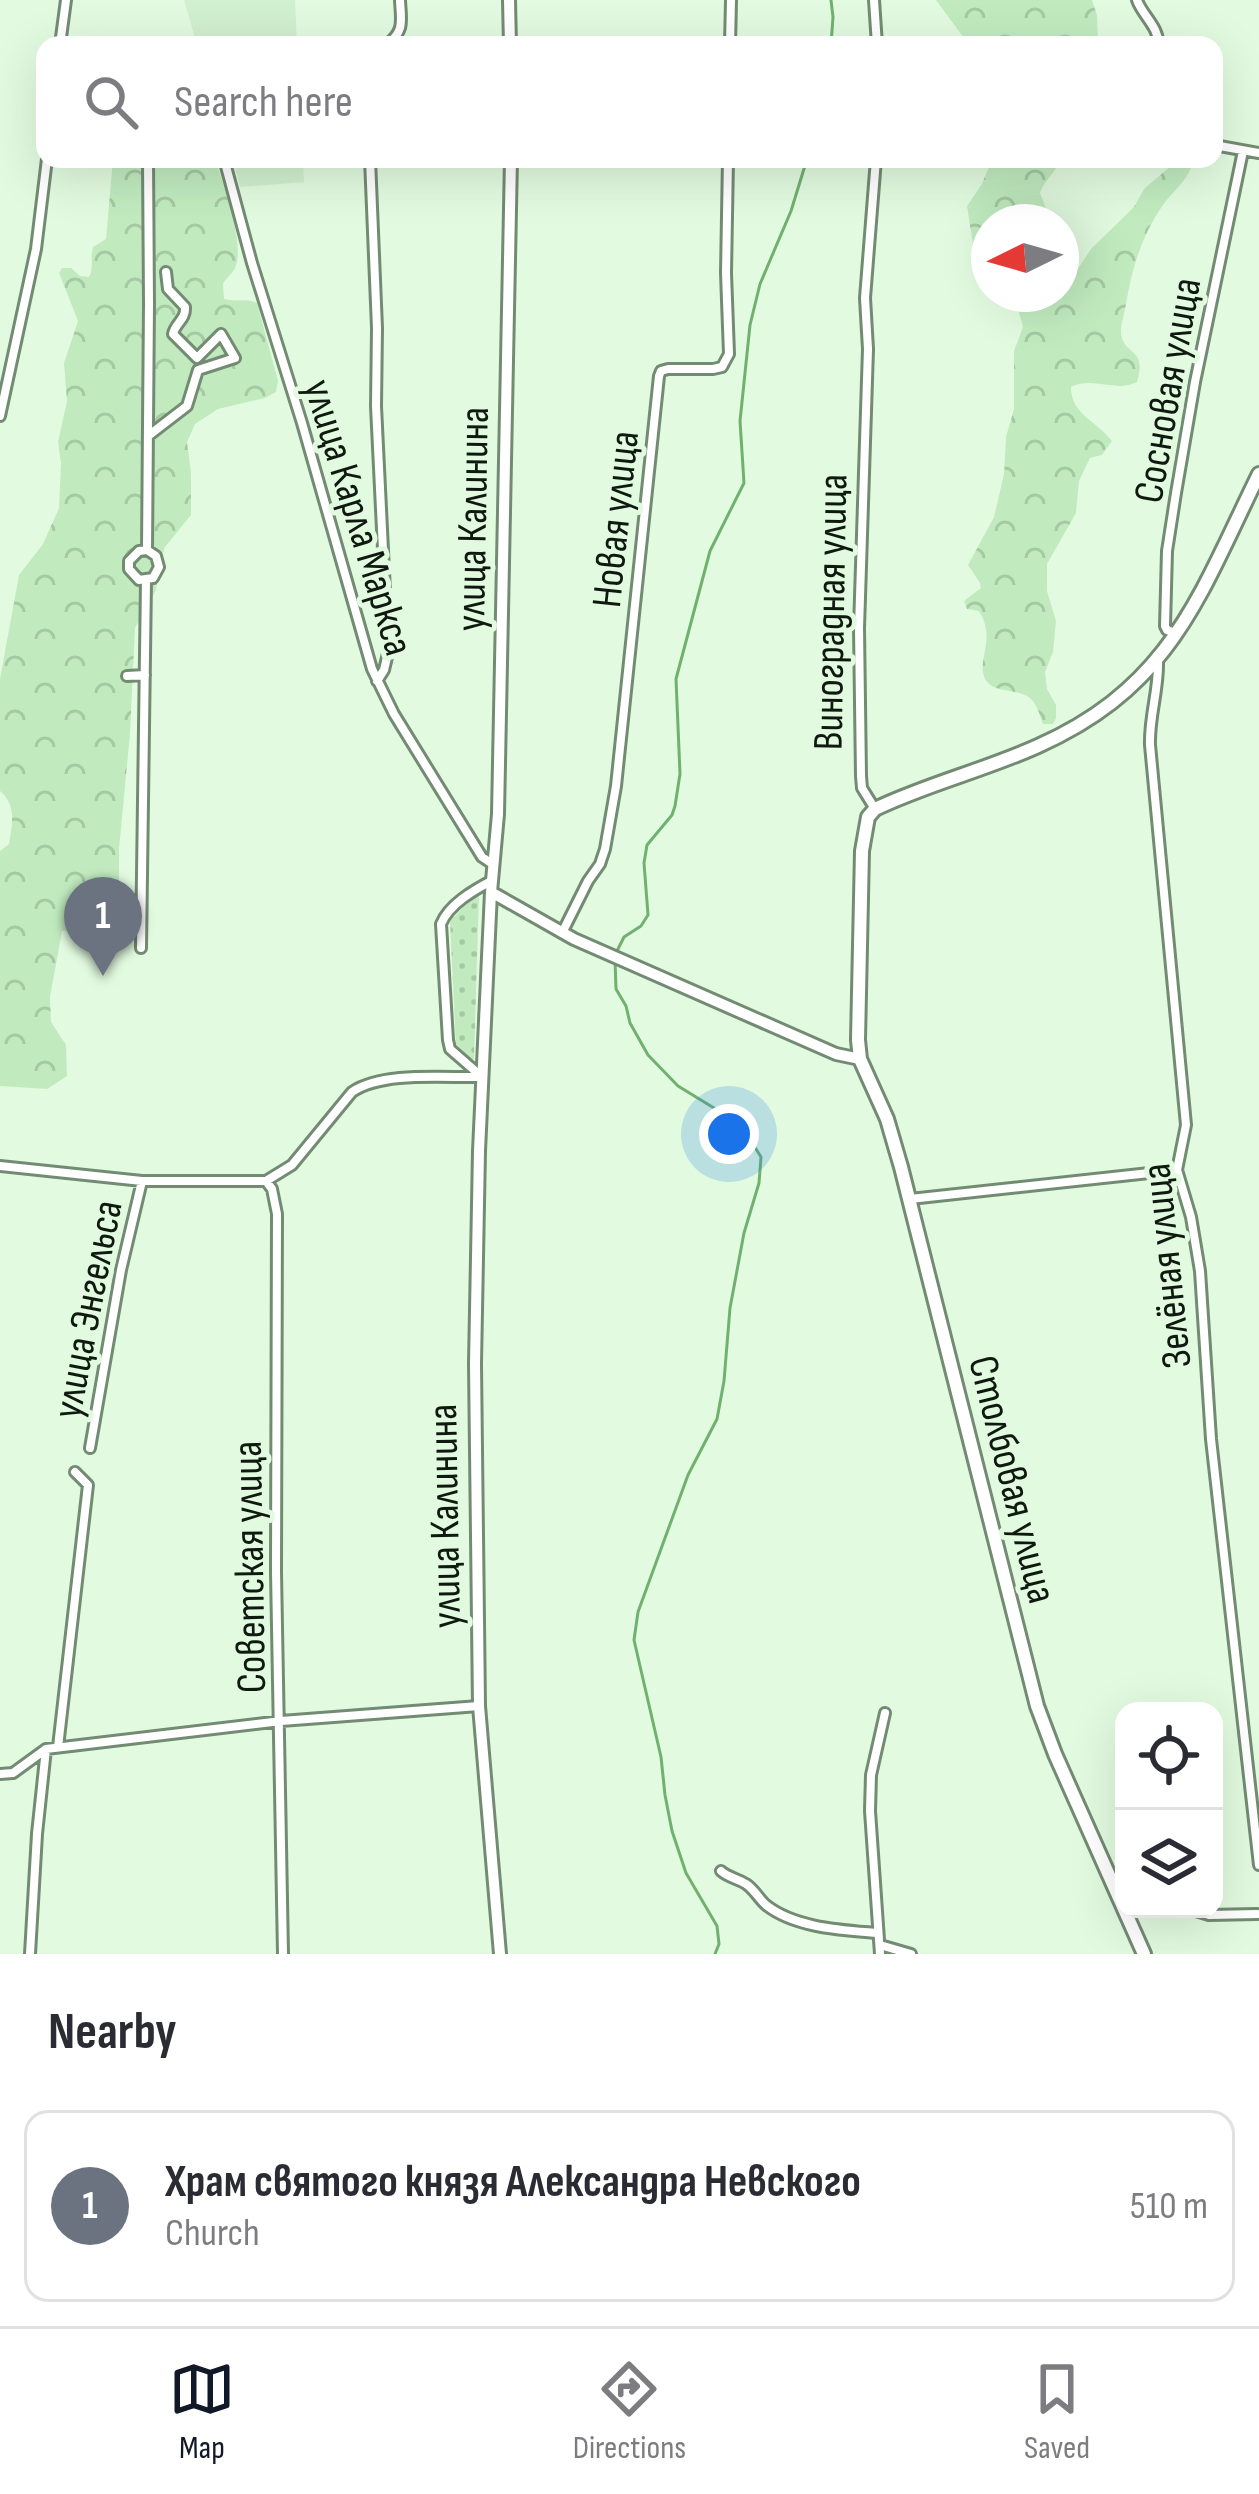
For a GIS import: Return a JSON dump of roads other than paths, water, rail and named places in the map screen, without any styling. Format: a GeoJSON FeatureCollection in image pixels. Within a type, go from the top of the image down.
{"type":"FeatureCollection","features":[{"type":"Feature","properties":{"kind":"main road"},"geometry":{"type":"LineString","coordinates":[[874,809],[1040,745],[1094,717],[1132,688],[1178,634],[1218,563],[1259,474]]}},
{"type":"Feature","properties":{"kind":"main road","name":"Виноградная улица"},"geometry":{"type":"LineString","coordinates":[[860,1058],[862,851],[874,809]]}},
{"type":"Feature","properties":{"kind":"main road","name":"Столбовая улица"},"geometry":{"type":"LineString","coordinates":[[860,1058],[887,1119],[909,1199],[1036,1706],[1115,1885]]}},
{"type":"Feature","properties":{"kind":"main road","name":"Столбовая улица"},"geometry":{"type":"LineString","coordinates":[[1129,1918],[1144,1954]]}},
{"type":"Feature","properties":{"kind":"street"},"geometry":{"type":"LineString","coordinates":[[61,36],[66,0]]}},
{"type":"Feature","properties":{"kind":"street"},"geometry":{"type":"LineString","coordinates":[[398,36],[400,0]]}},
{"type":"Feature","properties":{"kind":"street"},"geometry":{"type":"LineString","coordinates":[[509,0],[510,36]]}},
{"type":"Feature","properties":{"kind":"street"},"geometry":{"type":"LineString","coordinates":[[730,36],[731,0]]}},
{"type":"Feature","properties":{"kind":"street"},"geometry":{"type":"LineString","coordinates":[[874,0],[876,36]]}},
{"type":"Feature","properties":{"kind":"street"},"geometry":{"type":"LineString","coordinates":[[1137,0],[1156,36]]}},
{"type":"Feature","properties":{"kind":"street"},"geometry":{"type":"LineString","coordinates":[[1223,147],[1259,153]]}},
{"type":"Feature","properties":{"kind":"street","name":"Сосновая улица"},"geometry":{"type":"LineString","coordinates":[[1178,634],[1165,626],[1167,551],[1195,382],[1243,151]]}},
{"type":"Feature","properties":{"kind":"street"},"geometry":{"type":"LineString","coordinates":[[0,416],[36,249],[46,168]]}},
{"type":"Feature","properties":{"kind":"street"},"geometry":{"type":"LineString","coordinates":[[146,550],[148,168]]}},
{"type":"Feature","properties":{"kind":"street","name":"улица Карла Маркса"},"geometry":{"type":"LineString","coordinates":[[226,168],[377,681],[482,857],[495,866]]}},
{"type":"Feature","properties":{"kind":"street"},"geometry":{"type":"LineString","coordinates":[[370,168],[388,653],[377,681]]}},
{"type":"Feature","properties":{"kind":"street","name":"улица Калинина"},"geometry":{"type":"LineString","coordinates":[[500,1954],[479,1706],[475,1364],[482,1077],[495,866],[511,168]]}},
{"type":"Feature","properties":{"kind":"street","name":"Новая улица"},"geometry":{"type":"LineString","coordinates":[[562,932],[605,850],[616,785],[658,376],[668,369],[722,367],[729,354],[728,168]]}},
{"type":"Feature","properties":{"kind":"street","name":"Виноградная улица"},"geometry":{"type":"LineString","coordinates":[[874,809],[860,776],[859,628],[868,349],[865,298],[875,168]]}},
{"type":"Feature","properties":{"kind":"street"},"geometry":{"type":"LineString","coordinates":[[148,436],[187,406],[198,370],[235,358],[221,334],[197,358],[180,343],[173,334],[185,307],[168,289],[166,272]]}},
{"type":"Feature","properties":{"kind":"street"},"geometry":{"type":"LineString","coordinates":[[146,550],[156,556],[159,567],[146,581],[132,576],[129,562],[146,550]]}},
{"type":"Feature","properties":{"kind":"street"},"geometry":{"type":"LineString","coordinates":[[141,948],[147,795],[146,581]]}},
{"type":"Feature","properties":{"kind":"street","name":"Зелёная улица"},"geometry":{"type":"LineString","coordinates":[[1158,661],[1150,745],[1186,1125],[1177,1170],[1201,1271],[1211,1439],[1259,1865]]}},
{"type":"Feature","properties":{"kind":"street"},"geometry":{"type":"LineString","coordinates":[[127,676],[145,675]]}},
{"type":"Feature","properties":{"kind":"street"},"geometry":{"type":"LineString","coordinates":[[482,1077],[450,1048],[441,924],[444,915],[474,890],[492,886],[562,932],[625,962],[836,1054],[860,1058]]}},
{"type":"Feature","properties":{"kind":"street"},"geometry":{"type":"LineString","coordinates":[[0,1166],[142,1181],[266,1181],[292,1166],[352,1092],[365,1084],[482,1077]]}},
{"type":"Feature","properties":{"kind":"street"},"geometry":{"type":"LineString","coordinates":[[909,1199],[1177,1170]]}},
{"type":"Feature","properties":{"kind":"street","name":"улица Энгельса"},"geometry":{"type":"LineString","coordinates":[[90,1448],[142,1181]]}},
{"type":"Feature","properties":{"kind":"street","name":"Советская улица"},"geometry":{"type":"LineString","coordinates":[[266,1181],[277,1214],[276,1572],[283,1954]]}},
{"type":"Feature","properties":{"kind":"street","name":"улица Энгельса"},"geometry":{"type":"LineString","coordinates":[[30,1954],[37,1834],[88,1485],[75,1472]]}},
{"type":"Feature","properties":{"kind":"street"},"geometry":{"type":"LineString","coordinates":[[0,1774],[13,1773],[52,1748],[281,1721],[479,1706]]}},
{"type":"Feature","properties":{"kind":"street"},"geometry":{"type":"LineString","coordinates":[[885,1713],[869,1810],[877,1933],[880,1949],[910,1954]]}},
{"type":"Feature","properties":{"kind":"street"},"geometry":{"type":"LineString","coordinates":[[721,1871],[749,1886],[768,1907],[783,1915],[877,1933]]}},
{"type":"Feature","properties":{"kind":"street"},"geometry":{"type":"LineString","coordinates":[[1223,1915],[1258,1916],[1259,1898]]}},
{"type":"Feature","properties":{"kind":"waterway"},"geometry":{"type":"LineString","coordinates":[[831,0],[832,36]]}},
{"type":"Feature","properties":{"kind":"waterway"},"geometry":{"type":"LineString","coordinates":[[617,951],[624,937],[648,915],[647,845],[675,806],[680,774],[676,679],[710,551],[744,483],[740,421],[750,325],[760,284],[804,168]]}},
{"type":"Feature","properties":{"kind":"waterway"},"geometry":{"type":"LineString","coordinates":[[615,960],[616,989],[648,1055],[678,1086],[746,1133],[761,1157],[730,1308],[717,1419],[688,1475],[638,1612],[634,1640],[661,1757],[672,1831],[686,1873],[717,1926],[715,1954]]}},
{"type":"Feature","properties":{"kind":"place","name":"Храм святого князя Александра Невского"},"geometry":{"type":"Point","coordinates":[103,976]}}]}
